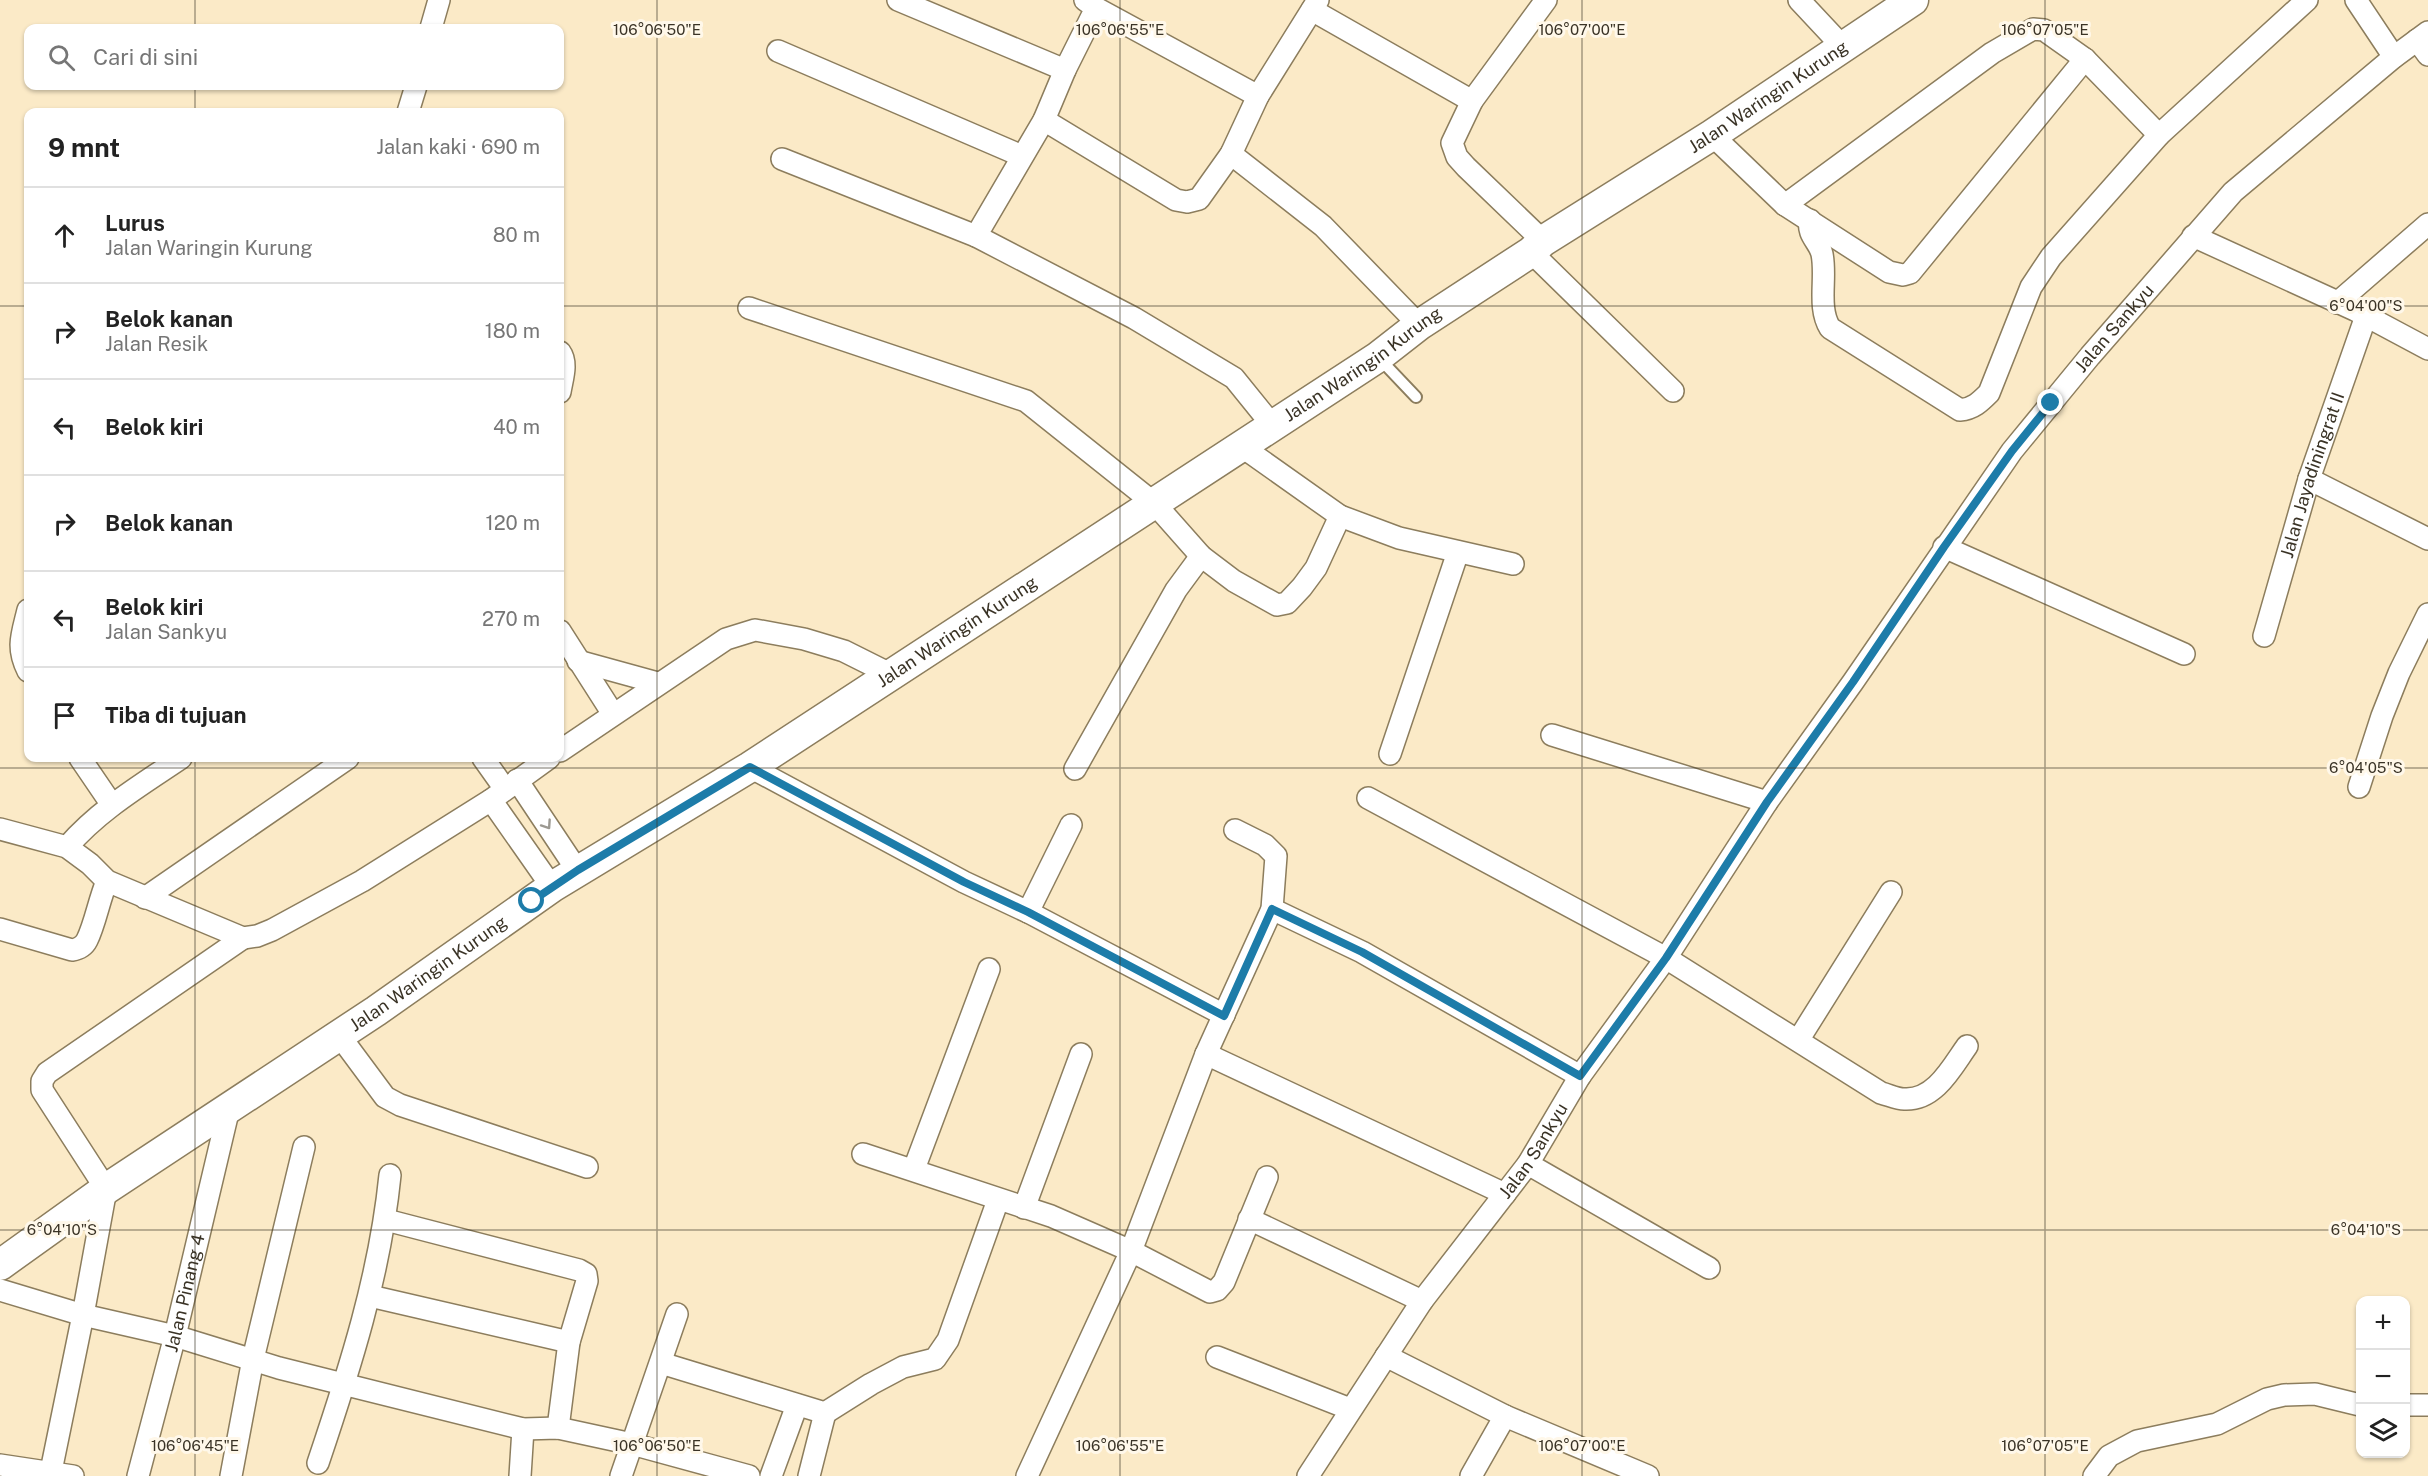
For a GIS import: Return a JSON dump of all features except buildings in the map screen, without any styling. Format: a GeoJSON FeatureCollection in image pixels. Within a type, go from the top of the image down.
{"type":"FeatureCollection","features":[{"type":"Feature","properties":{"kind":"street"},"geometry":{"type":"LineString","coordinates":[[432,24],[439,0]]}},
{"type":"Feature","properties":{"kind":"street"},"geometry":{"type":"LineString","coordinates":[[898,0],[1065,70]]}},
{"type":"Feature","properties":{"kind":"street"},"geometry":{"type":"LineString","coordinates":[[1546,0],[1472,101],[1453,137],[1454,151],[1537,247],[1673,391]]}},
{"type":"Feature","properties":{"kind":"street"},"geometry":{"type":"LineString","coordinates":[[1799,0],[1842,46]]}},
{"type":"Feature","properties":{"kind":"street","name":"Jalan Waringin Kurung"},"geometry":{"type":"LineString","coordinates":[[0,1265],[106,1190],[339,1035],[552,887],[750,767],[1155,504],[1378,357],[1419,325],[1712,135],[1913,0]]}},
{"type":"Feature","properties":{"kind":"street"},"geometry":{"type":"LineString","coordinates":[[1810,220],[1811,236],[1822,252],[1825,283],[1823,312],[1830,328],[1960,410],[1968,410],[1979,404],[1989,393],[2031,287],[2051,257],[2159,135],[2307,0]]}},
{"type":"Feature","properties":{"kind":"street"},"geometry":{"type":"LineString","coordinates":[[2355,0],[2394,57]]}},
{"type":"Feature","properties":{"kind":"street"},"geometry":{"type":"LineString","coordinates":[[976,236],[1044,120],[1090,4],[1258,96]]}},
{"type":"Feature","properties":{"kind":"street"},"geometry":{"type":"LineString","coordinates":[[1044,120],[1176,200],[1187,202],[1199,199],[1231,154],[1258,96],[1315,5],[1472,101]]}},
{"type":"Feature","properties":{"kind":"street"},"geometry":{"type":"LineString","coordinates":[[1785,206],[1992,53],[2033,28],[2044,30],[2085,59],[2159,135]]}},
{"type":"Feature","properties":{"kind":"street","name":"Jalan Sankyu"},"geometry":{"type":"LineString","coordinates":[[1308,1476],[1422,1301],[1528,1164],[1580,1076],[1666,958],[1767,802],[1853,682],[2012,451],[2090,356],[2233,192],[2394,57],[2424,42]]}},
{"type":"Feature","properties":{"kind":"street"},"geometry":{"type":"LineString","coordinates":[[778,51],[1022,156]]}},
{"type":"Feature","properties":{"kind":"street"},"geometry":{"type":"LineString","coordinates":[[1712,135],[1785,206],[1889,272],[1903,275],[1910,273],[2085,59]]}},
{"type":"Feature","properties":{"kind":"street"},"geometry":{"type":"LineString","coordinates":[[409,108],[415,90]]}},
{"type":"Feature","properties":{"kind":"street"},"geometry":{"type":"LineString","coordinates":[[1231,154],[1323,226],[1419,325]]}},
{"type":"Feature","properties":{"kind":"street"},"geometry":{"type":"LineString","coordinates":[[782,159],[976,236],[1134,318],[1234,378],[1272,425]]}},
{"type":"Feature","properties":{"kind":"street"},"geometry":{"type":"LineString","coordinates":[[2337,303],[2428,224]]}},
{"type":"Feature","properties":{"kind":"street"},"geometry":{"type":"LineString","coordinates":[[2193,236],[2366,316],[2428,349]]}},
{"type":"Feature","properties":{"kind":"street"},"geometry":{"type":"LineString","coordinates":[[749,308],[1026,401],[1155,504],[1201,556],[1234,581],[1277,605],[1287,603],[1316,568],[1340,516]]}},
{"type":"Feature","properties":{"kind":"street","name":"Jalan Jayadiningrat II"},"geometry":{"type":"LineString","coordinates":[[2264,636],[2309,479],[2366,316]]}},
{"type":"Feature","properties":{"kind":"street"},"geometry":{"type":"LineString","coordinates":[[1241,446],[1340,516],[1399,538],[1513,564]]}},
{"type":"Feature","properties":{"kind":"street"},"geometry":{"type":"LineString","coordinates":[[2309,479],[2428,539]]}},
{"type":"Feature","properties":{"kind":"street"},"geometry":{"type":"LineString","coordinates":[[1944,547],[2184,654]]}},
{"type":"Feature","properties":{"kind":"street"},"geometry":{"type":"LineString","coordinates":[[1390,754],[1458,552]]}},
{"type":"Feature","properties":{"kind":"street"},"geometry":{"type":"LineString","coordinates":[[1075,769],[1176,590],[1201,556]]}},
{"type":"Feature","properties":{"kind":"street"},"geometry":{"type":"LineString","coordinates":[[2359,787],[2399,672],[2428,614]]}},
{"type":"Feature","properties":{"kind":"street"},"geometry":{"type":"LineString","coordinates":[[564,748],[726,639],[755,630],[828,646],[890,674]]}},
{"type":"Feature","properties":{"kind":"street"},"geometry":{"type":"LineString","coordinates":[[24,636],[20,644],[24,663]]}},
{"type":"Feature","properties":{"kind":"street"},"geometry":{"type":"LineString","coordinates":[[564,638],[613,714]]}},
{"type":"Feature","properties":{"kind":"street"},"geometry":{"type":"LineString","coordinates":[[578,661],[658,684]]}},
{"type":"Feature","properties":{"kind":"street"},"geometry":{"type":"LineString","coordinates":[[1552,735],[1767,802]]}},
{"type":"Feature","properties":{"kind":"street"},"geometry":{"type":"LineString","coordinates":[[83,762],[112,805]]}},
{"type":"Feature","properties":{"kind":"street"},"geometry":{"type":"LineString","coordinates":[[67,847],[79,833],[112,805],[175,762]]}},
{"type":"Feature","properties":{"kind":"street"},"geometry":{"type":"LineString","coordinates":[[145,898],[342,762]]}},
{"type":"Feature","properties":{"kind":"street"},"geometry":{"type":"LineString","coordinates":[[486,762],[504,790],[552,887]]}},
{"type":"Feature","properties":{"kind":"street"},"geometry":{"type":"LineString","coordinates":[[50,1474],[106,1190],[42,1090],[42,1081],[47,1073],[243,938],[272,930],[362,881],[504,790],[543,762]]}},
{"type":"Feature","properties":{"kind":"street"},"geometry":{"type":"LineString","coordinates":[[750,767],[964,882],[1028,912],[1224,1016]]}},
{"type":"Feature","properties":{"kind":"street"},"geometry":{"type":"LineString","coordinates":[[504,790],[578,870]]}},
{"type":"Feature","properties":{"kind":"street"},"geometry":{"type":"LineString","coordinates":[[1368,798],[1666,958],[1799,1039],[1881,1093],[1903,1099],[1919,1098],[1937,1087],[1967,1046]]}},
{"type":"Feature","properties":{"kind":"street"},"geometry":{"type":"LineString","coordinates":[[1028,912],[1071,825]]}},
{"type":"Feature","properties":{"kind":"street"},"geometry":{"type":"LineString","coordinates":[[0,829],[67,847],[90,864],[107,881],[243,938]]}},
{"type":"Feature","properties":{"kind":"street"},"geometry":{"type":"LineString","coordinates":[[1027,1476],[1131,1251],[1206,1054],[1272,909],[1276,856],[1265,846],[1235,830]]}},
{"type":"Feature","properties":{"kind":"street"},"geometry":{"type":"LineString","coordinates":[[0,929],[72,950],[79,949],[87,941],[107,881]]}},
{"type":"Feature","properties":{"kind":"street"},"geometry":{"type":"LineString","coordinates":[[1799,1039],[1891,892]]}},
{"type":"Feature","properties":{"kind":"street"},"geometry":{"type":"LineString","coordinates":[[1272,909],[1362,952],[1580,1076]]}},
{"type":"Feature","properties":{"kind":"street"},"geometry":{"type":"LineString","coordinates":[[914,1169],[989,969]]}},
{"type":"Feature","properties":{"kind":"street"},"geometry":{"type":"LineString","coordinates":[[339,1035],[385,1097],[400,1105],[587,1167]]}},
{"type":"Feature","properties":{"kind":"street"},"geometry":{"type":"LineString","coordinates":[[1024,1208],[1081,1054]]}},
{"type":"Feature","properties":{"kind":"street"},"geometry":{"type":"LineString","coordinates":[[1206,1054],[1505,1194]]}},
{"type":"Feature","properties":{"kind":"street","name":"Jalan Pinang 4"},"geometry":{"type":"LineString","coordinates":[[138,1476],[175,1336],[228,1108]]}},
{"type":"Feature","properties":{"kind":"street"},"geometry":{"type":"LineString","coordinates":[[231,1476],[254,1359],[304,1147]]}},
{"type":"Feature","properties":{"kind":"street"},"geometry":{"type":"LineString","coordinates":[[864,1154],[1051,1216],[1131,1251],[1210,1292],[1214,1292],[1224,1282],[1267,1178]]}},
{"type":"Feature","properties":{"kind":"street"},"geometry":{"type":"LineString","coordinates":[[1528,1164],[1709,1268]]}},
{"type":"Feature","properties":{"kind":"street"},"geometry":{"type":"LineString","coordinates":[[318,1462],[345,1384],[370,1296],[386,1220],[390,1175]]}},
{"type":"Feature","properties":{"kind":"street"},"geometry":{"type":"LineString","coordinates":[[809,1476],[825,1413],[903,1367],[935,1359],[948,1340],[998,1200]]}},
{"type":"Feature","properties":{"kind":"street"},"geometry":{"type":"LineString","coordinates":[[1249,1219],[1422,1301]]}},
{"type":"Feature","properties":{"kind":"street"},"geometry":{"type":"LineString","coordinates":[[386,1220],[579,1270],[586,1274],[587,1281],[569,1342],[558,1428]]}},
{"type":"Feature","properties":{"kind":"street"},"geometry":{"type":"LineString","coordinates":[[0,1290],[83,1315],[175,1336],[279,1368],[523,1429],[558,1428],[632,1444],[719,1472],[749,1476]]}},
{"type":"Feature","properties":{"kind":"street"},"geometry":{"type":"LineString","coordinates":[[370,1296],[569,1342]]}},
{"type":"Feature","properties":{"kind":"street"},"geometry":{"type":"LineString","coordinates":[[621,1476],[677,1314]]}},
{"type":"Feature","properties":{"kind":"street"},"geometry":{"type":"LineString","coordinates":[[1386,1356],[1505,1416],[1648,1476]]}},
{"type":"Feature","properties":{"kind":"street"},"geometry":{"type":"LineString","coordinates":[[1217,1357],[1350,1409]]}},
{"type":"Feature","properties":{"kind":"street"},"geometry":{"type":"LineString","coordinates":[[661,1363],[825,1413]]}},
{"type":"Feature","properties":{"kind":"street"},"geometry":{"type":"LineString","coordinates":[[2094,1476],[2109,1456],[2137,1441],[2217,1424],[2267,1399],[2284,1395],[2315,1394],[2357,1404]]}},
{"type":"Feature","properties":{"kind":"street"},"geometry":{"type":"LineString","coordinates":[[771,1476],[797,1405]]}},
{"type":"Feature","properties":{"kind":"street"},"geometry":{"type":"LineString","coordinates":[[2410,1405],[2428,1405]]}},
{"type":"Feature","properties":{"kind":"street"},"geometry":{"type":"LineString","coordinates":[[1471,1476],[1505,1416]]}},
{"type":"Feature","properties":{"kind":"street"},"geometry":{"type":"LineString","coordinates":[[520,1476],[523,1429]]}},
{"type":"Feature","properties":{"kind":"street"},"geometry":{"type":"LineString","coordinates":[[0,1465],[73,1476]]}},
{"type":"Feature","properties":{"kind":"lane"},"geometry":{"type":"LineString","coordinates":[[1378,357],[1416,397]]}},
{"type":"Feature","properties":{"kind":"route"},"geometry":{"type":"LineString","coordinates":[[532,901],[578,870],[750,767],[964,882],[1028,912],[1224,1016],[1272,909],[1362,952],[1580,1076],[1666,958],[1767,802],[1853,682],[1944,547],[2012,451],[2051,403]]}}]}
